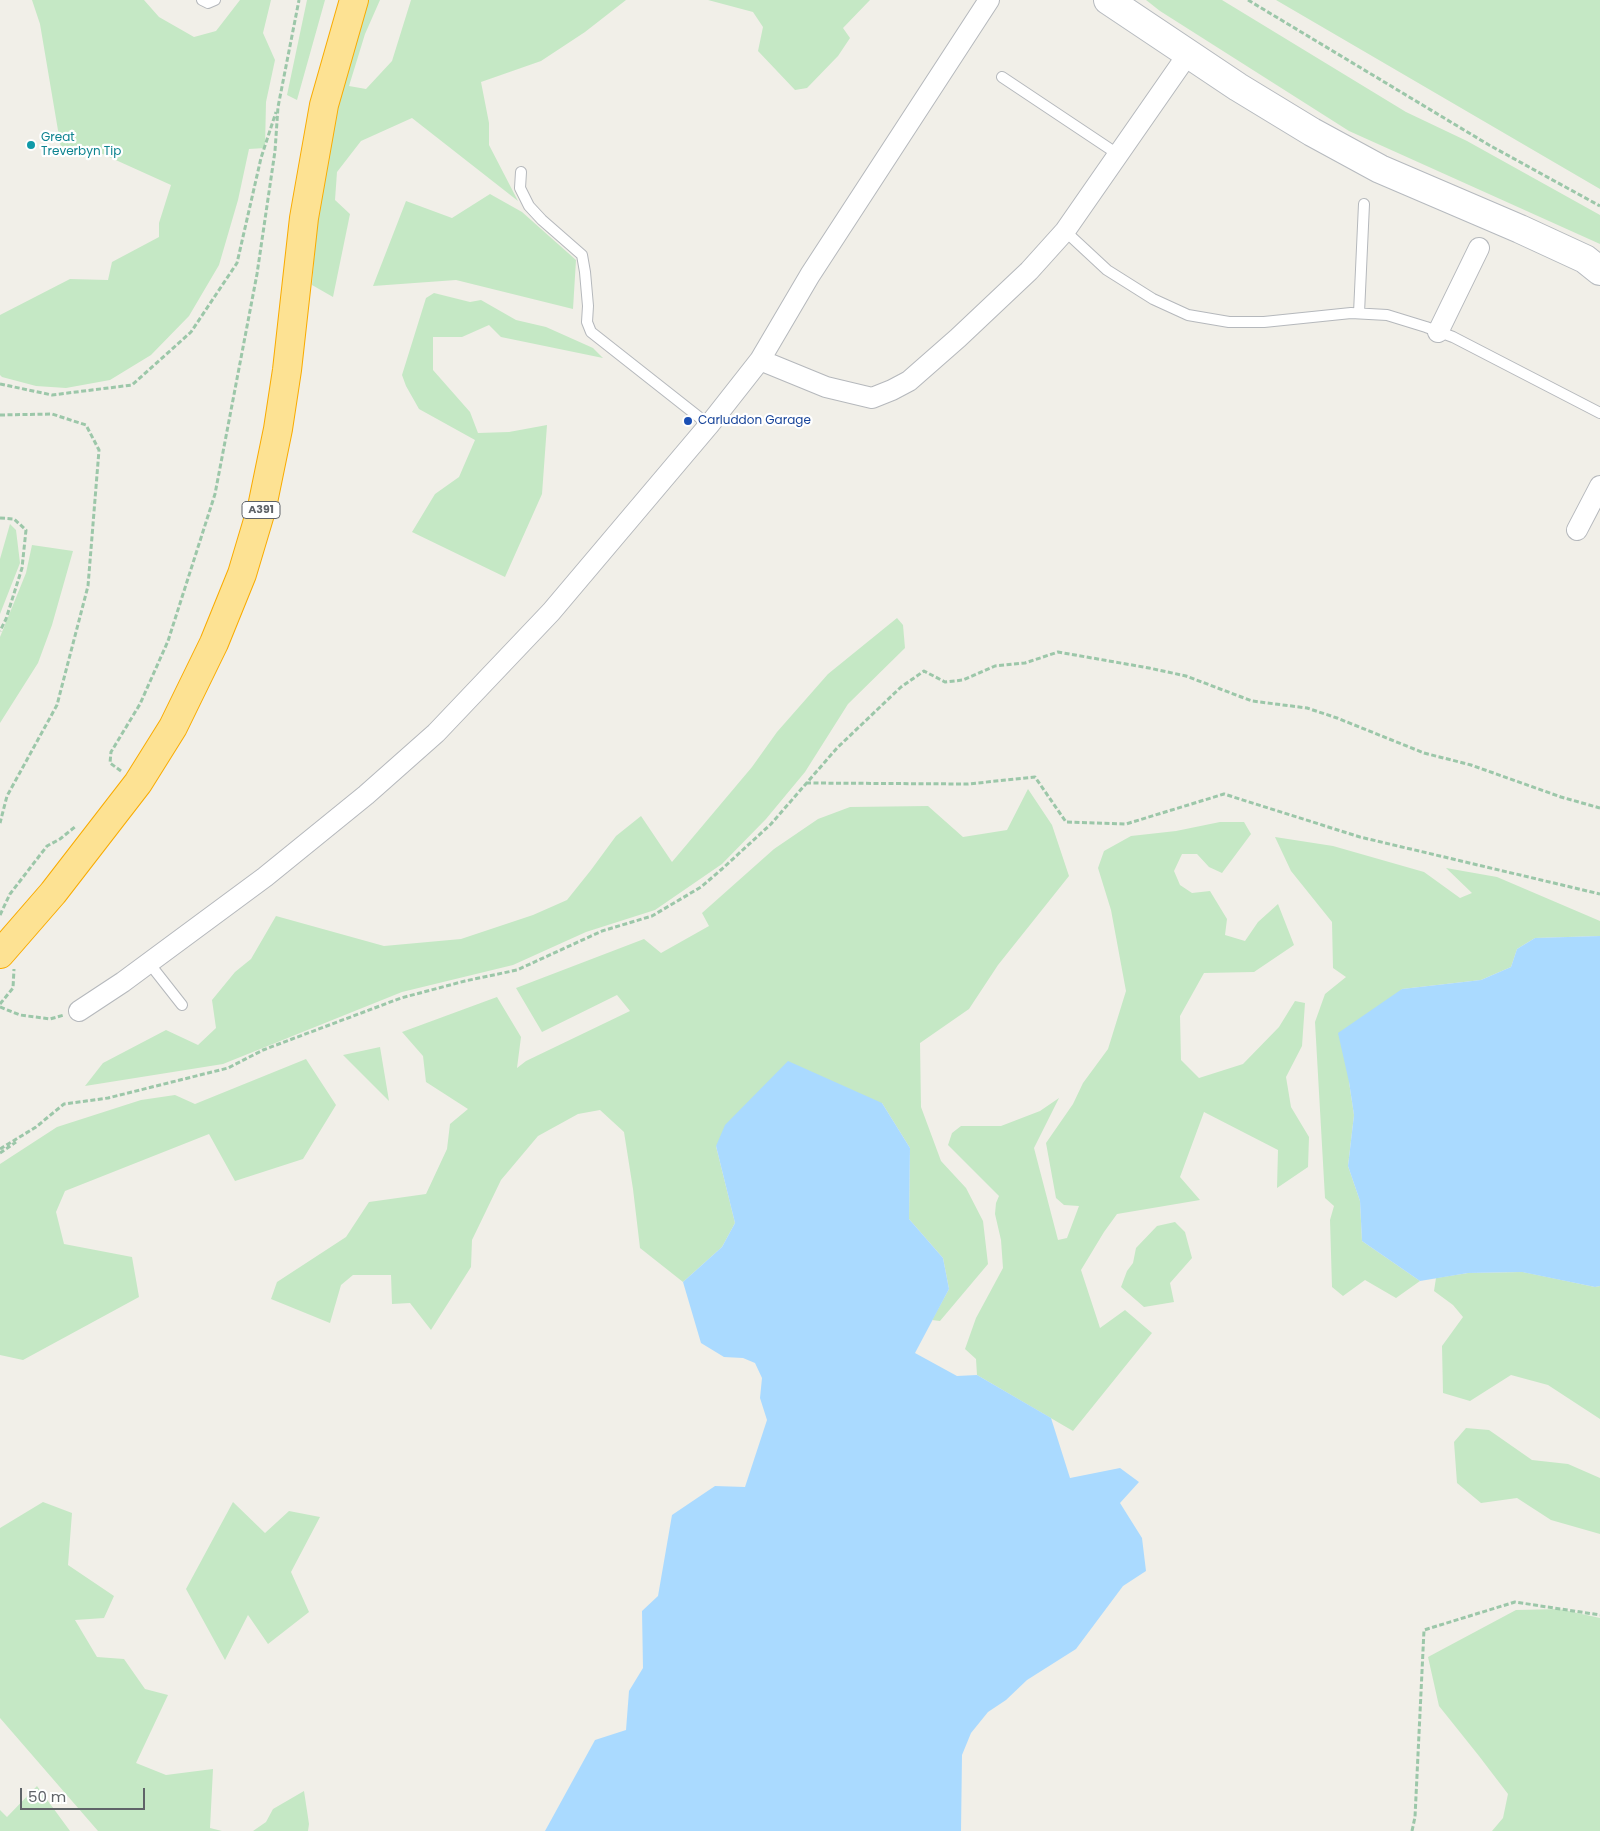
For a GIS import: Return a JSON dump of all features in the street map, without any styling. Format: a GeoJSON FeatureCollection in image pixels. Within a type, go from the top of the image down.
{"type":"FeatureCollection","features":[{"type":"Feature","properties":{"kind":"highway","name":"A391"},"geometry":{"type":"LineString","coordinates":[[0,954],[54,893],[138,783],[177,719],[214,643],[242,574],[262,507],[278,429],[287,370],[304,218],[324,105],[354,0]]}},
{"type":"Feature","properties":{"kind":"street"},"geometry":{"type":"LineString","coordinates":[[79,1011],[149,963],[265,877],[366,795],[436,733],[551,612],[709,425],[760,360],[810,275],[989,0]]}},
{"type":"Feature","properties":{"kind":"street"},"geometry":{"type":"LineString","coordinates":[[1108,0],[1238,88],[1312,132],[1380,169],[1520,229],[1585,260],[1600,271]]}},
{"type":"Feature","properties":{"kind":"street"},"geometry":{"type":"LineString","coordinates":[[760,360],[826,387],[872,398],[909,381],[1029,271],[1065,231],[1188,54]]}},
{"type":"Feature","properties":{"kind":"street"},"geometry":{"type":"LineString","coordinates":[[1438,332],[1479,248]]}},
{"type":"Feature","properties":{"kind":"street"},"geometry":{"type":"LineString","coordinates":[[1577,530],[1597,497]]}},
{"type":"Feature","properties":{"kind":"lane"},"geometry":{"type":"LineString","coordinates":[[202,0],[208,3],[215,0]]}},
{"type":"Feature","properties":{"kind":"lane"},"geometry":{"type":"LineString","coordinates":[[1002,77],[1119,155]]}},
{"type":"Feature","properties":{"kind":"lane"},"geometry":{"type":"LineString","coordinates":[[520,172],[520,188],[529,206],[582,255],[588,306],[587,322],[591,332],[709,425]]}},
{"type":"Feature","properties":{"kind":"lane"},"geometry":{"type":"LineString","coordinates":[[1359,313],[1364,204]]}},
{"type":"Feature","properties":{"kind":"lane"},"geometry":{"type":"LineString","coordinates":[[1065,231],[1108,270],[1154,299],[1188,314],[1229,322],[1264,322],[1359,313],[1387,315],[1453,337],[1600,413]]}},
{"type":"Feature","properties":{"kind":"lane"},"geometry":{"type":"LineString","coordinates":[[149,963],[182,1005]]}},
{"type":"Feature","properties":{"kind":"path"},"geometry":{"type":"LineString","coordinates":[[121,772],[110,763],[111,752],[140,704],[168,641],[215,494],[257,274],[275,151],[278,107],[299,0]]}},
{"type":"Feature","properties":{"kind":"path"},"geometry":{"type":"LineString","coordinates":[[1248,0],[1489,145],[1600,206]]}},
{"type":"Feature","properties":{"kind":"path"},"geometry":{"type":"LineString","coordinates":[[0,384],[52,395],[132,385],[191,332],[238,263],[261,158],[278,107]]}},
{"type":"Feature","properties":{"kind":"path"},"geometry":{"type":"LineString","coordinates":[[0,416],[52,414],[86,425],[99,450],[88,586],[57,705],[7,796],[0,823]]}},
{"type":"Feature","properties":{"kind":"path"},"geometry":{"type":"LineString","coordinates":[[0,518],[14,519],[26,530],[22,568],[0,631]]}},
{"type":"Feature","properties":{"kind":"path"},"geometry":{"type":"LineString","coordinates":[[0,1153],[64,1104],[108,1098],[228,1068],[263,1050],[302,1034],[400,998],[517,970],[602,931],[652,916],[701,887],[722,869],[771,824],[837,748],[900,686],[924,671],[945,682],[963,680],[995,666],[1025,663],[1058,652],[1149,668],[1186,676],[1252,701],[1307,708],[1424,753],[1471,765],[1561,797],[1600,808]]}},
{"type":"Feature","properties":{"kind":"path"},"geometry":{"type":"LineString","coordinates":[[116,779],[127,764]]}},
{"type":"Feature","properties":{"kind":"path"},"geometry":{"type":"LineString","coordinates":[[806,784],[968,784],[1035,777],[1066,822],[1126,824],[1224,794],[1360,837],[1600,894]]}},
{"type":"Feature","properties":{"kind":"path"},"geometry":{"type":"LineString","coordinates":[[0,914],[10,894],[46,846],[60,839],[78,824]]}},
{"type":"Feature","properties":{"kind":"path"},"geometry":{"type":"LineString","coordinates":[[0,1007],[20,1015],[50,1019],[79,1011]]}},
{"type":"Feature","properties":{"kind":"path"},"geometry":{"type":"LineString","coordinates":[[0,1149],[36,1127]]}},
{"type":"Feature","properties":{"kind":"path"},"geometry":{"type":"LineString","coordinates":[[1412,1831],[1415,1807],[1424,1630],[1515,1602],[1600,1615]]}},
{"type":"Feature","properties":{"kind":"green space"},"geometry":{"type":"Polygon","coordinates":[[[32,0],[144,0],[159,17],[194,37],[216,31],[240,0],[271,0],[263,33],[275,60],[266,102],[265,148],[249,149],[238,200],[219,265],[189,316],[151,355],[110,380],[66,388],[36,386],[0,375],[0,315],[70,279],[108,280],[112,262],[159,237],[159,223],[171,185],[98,152],[62,154],[40,24],[32,0]]]}},
{"type":"Feature","properties":{"kind":"green space"},"geometry":{"type":"Polygon","coordinates":[[[307,0],[325,0],[297,100],[287,95],[307,0]]]}},
{"type":"Feature","properties":{"kind":"green space"},"geometry":{"type":"Polygon","coordinates":[[[365,0],[380,0],[365,34],[349,86],[366,89],[392,61],[411,0],[626,0],[585,32],[541,61],[481,82],[489,123],[489,145],[518,201],[412,118],[361,141],[337,172],[335,200],[350,214],[333,297],[312,285],[319,197],[337,96],[365,0]]]}},
{"type":"Feature","properties":{"kind":"green space"},"geometry":{"type":"Polygon","coordinates":[[[708,0],[870,0],[843,28],[850,38],[838,56],[807,88],[795,90],[758,51],[763,27],[753,12],[708,0]]]}},
{"type":"Feature","properties":{"kind":"green space"},"geometry":{"type":"Polygon","coordinates":[[[1146,0],[1222,0],[1406,112],[1467,141],[1600,215],[1600,244],[1349,131],[1160,11],[1146,0]]]}},
{"type":"Feature","properties":{"kind":"green space"},"geometry":{"type":"Polygon","coordinates":[[[1276,0],[1600,0],[1600,189],[1276,0]]]}},
{"type":"Feature","properties":{"kind":"green space"},"geometry":{"type":"Polygon","coordinates":[[[490,194],[522,212],[576,260],[573,309],[456,280],[373,286],[406,201],[452,218],[490,194]]]}},
{"type":"Feature","properties":{"kind":"green space"},"geometry":{"type":"Polygon","coordinates":[[[434,293],[470,302],[481,300],[516,320],[546,327],[593,348],[603,358],[501,337],[489,325],[462,337],[433,337],[433,370],[470,412],[478,433],[509,432],[547,425],[542,494],[505,577],[412,532],[435,494],[459,477],[475,440],[419,409],[402,375],[426,298],[434,293]]]}},
{"type":"Feature","properties":{"kind":"green space"},"geometry":{"type":"Polygon","coordinates":[[[10,524],[16,530],[20,563],[0,614],[0,559],[10,524]]]}},
{"type":"Feature","properties":{"kind":"green space"},"geometry":{"type":"Polygon","coordinates":[[[32,545],[73,551],[52,625],[38,663],[0,723],[0,637],[26,573],[32,545]]]}},
{"type":"Feature","properties":{"kind":"green space"},"geometry":{"type":"Polygon","coordinates":[[[897,618],[903,625],[905,648],[848,704],[805,772],[766,819],[722,864],[655,910],[586,932],[513,965],[402,992],[223,1064],[85,1086],[103,1063],[166,1030],[198,1045],[216,1028],[212,1000],[235,972],[251,959],[276,916],[384,946],[461,939],[533,915],[567,900],[616,836],[641,816],[672,862],[752,767],[777,732],[828,674],[897,618]]]}},
{"type":"Feature","properties":{"kind":"green space"},"geometry":{"type":"Polygon","coordinates":[[[1028,789],[1052,825],[1069,876],[998,965],[969,1009],[920,1043],[921,1107],[941,1161],[966,1188],[983,1221],[988,1264],[940,1321],[932,1320],[949,1289],[943,1258],[909,1219],[910,1148],[882,1103],[716,1146],[735,1223],[722,1247],[683,1282],[640,1248],[624,1132],[600,1110],[578,1114],[538,1136],[501,1180],[472,1240],[471,1267],[431,1330],[410,1303],[392,1304],[391,1275],[353,1275],[341,1285],[330,1323],[271,1299],[277,1282],[346,1237],[369,1202],[426,1194],[447,1149],[450,1124],[468,1109],[426,1082],[423,1056],[402,1032],[497,997],[521,1037],[517,1068],[526,1061],[630,1011],[617,995],[542,1032],[516,988],[644,939],[661,953],[709,926],[702,913],[774,849],[818,819],[850,807],[928,806],[963,837],[1007,830],[1028,789]]]}},
{"type":"Feature","properties":{"kind":"green space"},"geometry":{"type":"Polygon","coordinates":[[[1220,822],[1244,822],[1251,834],[1222,873],[1209,867],[1197,854],[1182,854],[1174,871],[1180,885],[1192,893],[1210,891],[1227,919],[1225,935],[1245,941],[1258,922],[1278,904],[1294,945],[1254,972],[1204,973],[1180,1016],[1181,1060],[1199,1078],[1243,1064],[1279,1027],[1295,1001],[1305,1003],[1302,1046],[1286,1077],[1291,1107],[1309,1137],[1308,1167],[1277,1188],[1278,1150],[1204,1112],[1180,1177],[1200,1200],[1117,1214],[1081,1270],[1100,1328],[1125,1310],[1152,1333],[1073,1431],[977,1375],[976,1359],[965,1349],[976,1318],[1003,1268],[1001,1240],[995,1214],[999,1196],[948,1145],[952,1133],[961,1126],[1001,1126],[1040,1111],[1059,1098],[1034,1148],[1058,1240],[1067,1238],[1079,1206],[1064,1205],[1056,1198],[1046,1143],[1073,1104],[1083,1083],[1108,1049],[1126,991],[1111,910],[1098,868],[1104,851],[1131,836],[1176,831],[1220,822]]]}},
{"type":"Feature","properties":{"kind":"green space"},"geometry":{"type":"Polygon","coordinates":[[[1275,837],[1333,846],[1424,872],[1460,898],[1472,893],[1446,868],[1497,877],[1600,921],[1600,936],[1535,938],[1517,949],[1511,967],[1481,980],[1402,989],[1349,1082],[1354,1115],[1348,1166],[1360,1201],[1362,1241],[1420,1281],[1396,1298],[1365,1280],[1343,1296],[1332,1287],[1330,1220],[1334,1206],[1325,1198],[1315,1022],[1325,994],[1346,977],[1333,968],[1332,922],[1291,871],[1275,837]]]}},
{"type":"Feature","properties":{"kind":"green space"},"geometry":{"type":"Polygon","coordinates":[[[380,1047],[389,1101],[343,1055],[380,1047]]]}},
{"type":"Feature","properties":{"kind":"green space"},"geometry":{"type":"Polygon","coordinates":[[[306,1059],[336,1105],[303,1159],[235,1181],[209,1134],[65,1191],[56,1212],[64,1244],[132,1257],[139,1297],[23,1360],[0,1355],[0,1164],[57,1127],[141,1100],[175,1095],[195,1104],[306,1059]]]}},
{"type":"Feature","properties":{"kind":"green space"},"geometry":{"type":"Polygon","coordinates":[[[1175,1222],[1185,1232],[1192,1258],[1170,1283],[1174,1302],[1144,1307],[1121,1287],[1127,1271],[1133,1263],[1136,1248],[1157,1226],[1175,1222]]]}},
{"type":"Feature","properties":{"kind":"green space"},"geometry":{"type":"Polygon","coordinates":[[[1523,1272],[1595,1287],[1600,1286],[1600,1419],[1548,1385],[1511,1375],[1470,1401],[1443,1393],[1442,1346],[1463,1317],[1453,1305],[1434,1291],[1436,1278],[1468,1273],[1523,1272]]]}},
{"type":"Feature","properties":{"kind":"green space"},"geometry":{"type":"Polygon","coordinates":[[[1466,1428],[1489,1430],[1532,1460],[1568,1464],[1600,1478],[1600,1534],[1551,1520],[1517,1498],[1481,1503],[1457,1483],[1454,1442],[1466,1428]]]}},
{"type":"Feature","properties":{"kind":"green space"},"geometry":{"type":"Polygon","coordinates":[[[43,1502],[72,1513],[68,1565],[114,1596],[104,1618],[75,1620],[97,1657],[124,1659],[145,1689],[168,1695],[136,1763],[166,1775],[213,1769],[210,1828],[222,1831],[98,1831],[0,1718],[0,1528],[43,1502]]]}},
{"type":"Feature","properties":{"kind":"green space"},"geometry":{"type":"Polygon","coordinates":[[[233,1502],[265,1533],[289,1511],[320,1517],[291,1572],[309,1612],[268,1644],[248,1615],[225,1660],[186,1589],[233,1502]]]}},
{"type":"Feature","properties":{"kind":"green space"},"geometry":{"type":"Polygon","coordinates":[[[1559,1609],[1600,1618],[1600,1831],[1492,1831],[1503,1818],[1508,1794],[1439,1706],[1428,1657],[1516,1610],[1559,1609]]]}},
{"type":"Feature","properties":{"kind":"green space"},"geometry":{"type":"Polygon","coordinates":[[[37,1786],[70,1831],[0,1831],[0,1810],[7,1817],[37,1786]]]}},
{"type":"Feature","properties":{"kind":"green space"},"geometry":{"type":"Polygon","coordinates":[[[304,1791],[309,1824],[308,1831],[253,1831],[266,1822],[273,1809],[304,1791]]]}},
{"type":"Feature","properties":{"kind":"water"},"geometry":{"type":"Polygon","coordinates":[[[1600,936],[1600,1286],[1595,1287],[1522,1272],[1468,1273],[1420,1281],[1362,1241],[1360,1201],[1348,1166],[1354,1115],[1338,1033],[1402,989],[1481,980],[1511,967],[1517,949],[1535,938],[1600,936]]]}},
{"type":"Feature","properties":{"kind":"water"},"geometry":{"type":"Polygon","coordinates":[[[788,1061],[882,1103],[910,1148],[909,1219],[943,1258],[949,1289],[915,1353],[957,1376],[977,1375],[1051,1418],[1070,1478],[1120,1468],[1139,1482],[1120,1503],[1142,1538],[1146,1571],[1123,1586],[1076,1649],[1027,1680],[1006,1700],[988,1712],[971,1733],[962,1755],[961,1831],[545,1831],[595,1740],[626,1730],[629,1691],[643,1668],[642,1611],[658,1596],[672,1515],[715,1486],[745,1487],[767,1420],[760,1398],[762,1378],[755,1363],[743,1358],[724,1357],[701,1343],[683,1282],[722,1247],[735,1223],[716,1146],[725,1125],[788,1061]]]}},
{"type":"Feature","properties":{"kind":"place","name":"Great Treverbyn Tip"},"geometry":{"type":"Point","coordinates":[31,145]}},
{"type":"Feature","properties":{"kind":"place","name":"Carluddon Garage"},"geometry":{"type":"Point","coordinates":[688,421]}}]}
